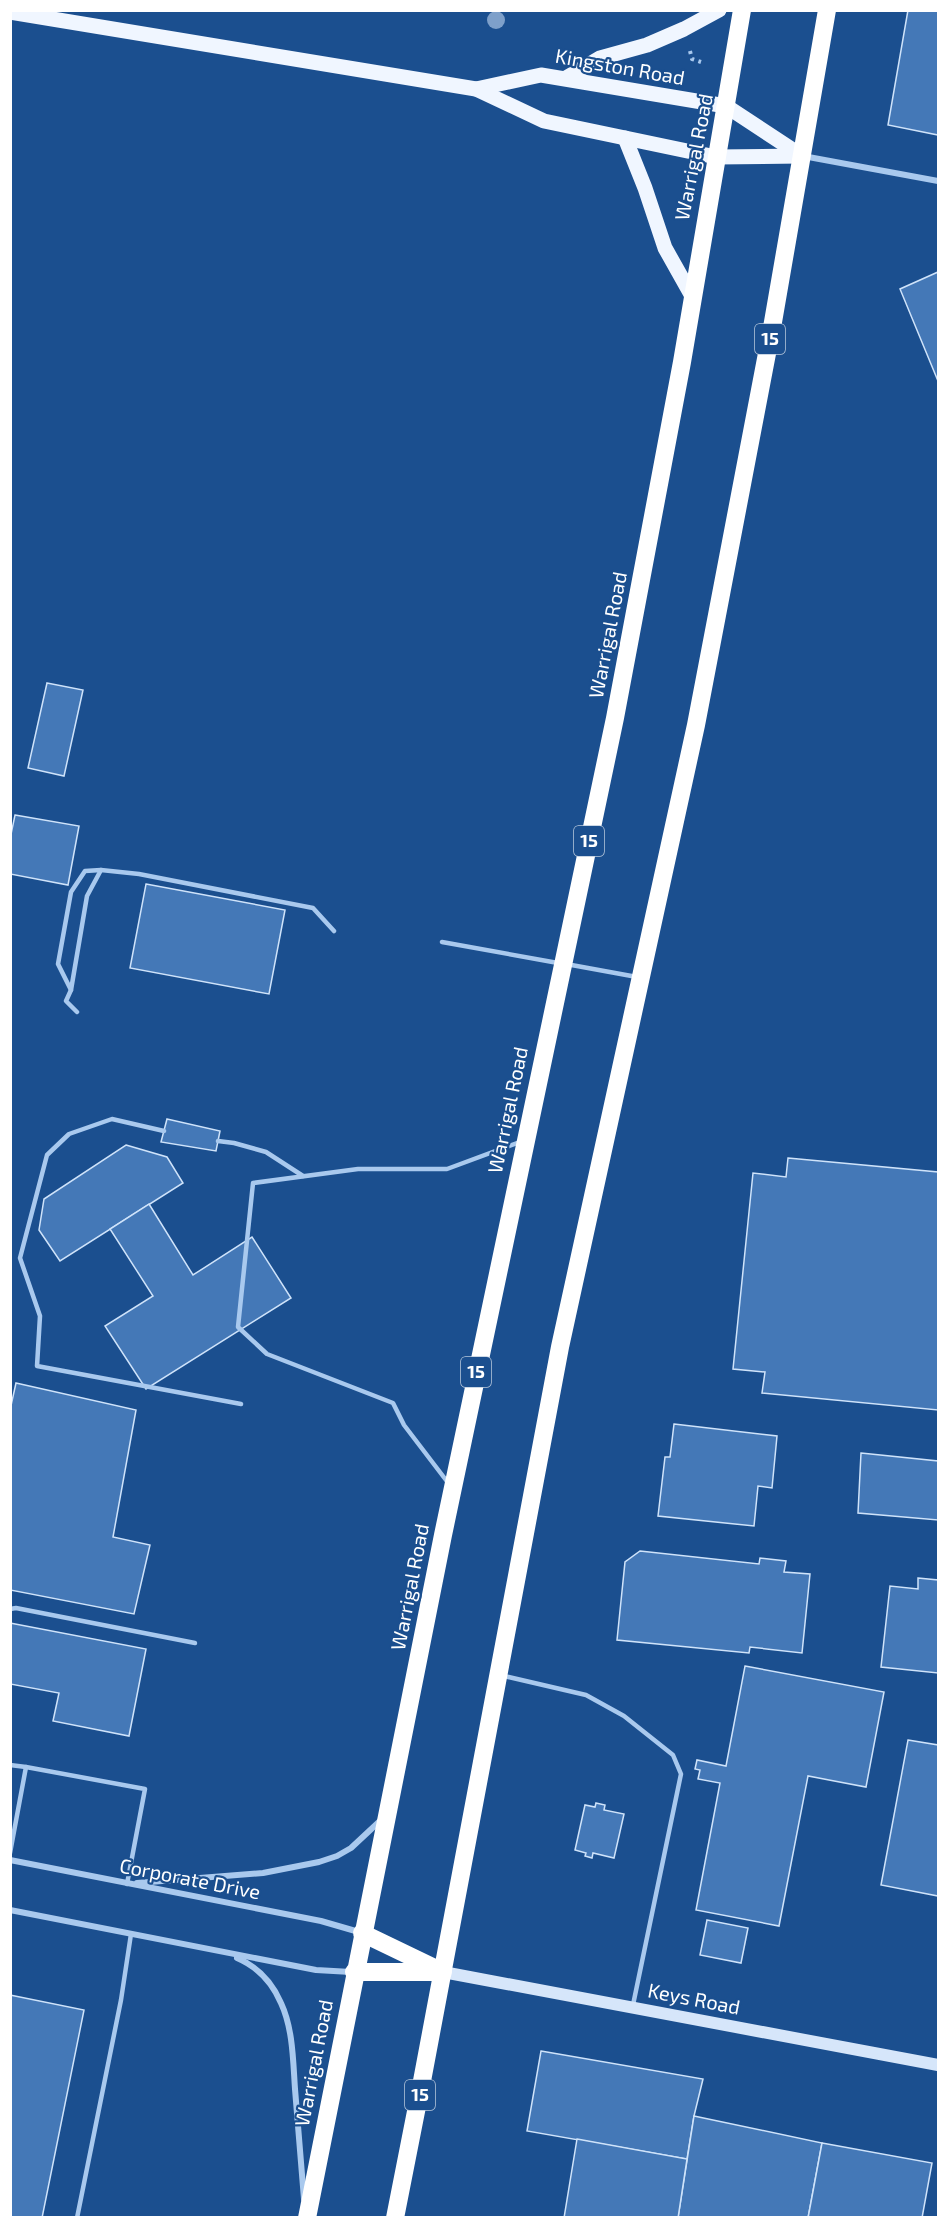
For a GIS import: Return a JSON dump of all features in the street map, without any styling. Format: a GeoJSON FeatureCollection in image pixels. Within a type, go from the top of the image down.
{"type":"FeatureCollection","features":[{"type":"Feature","properties":{"kind":"highway","name":"Warrigal Road"},"geometry":{"type":"LineString","coordinates":[[306,2217],[453,1488],[615,718],[682,362],[742,10]]}},
{"type":"Feature","properties":{"kind":"highway","name":"15"},"geometry":{"type":"LineString","coordinates":[[395,2217],[560,1347],[716,626],[827,10]]}},
{"type":"Feature","properties":{"kind":"highway"},"geometry":{"type":"LineString","coordinates":[[362,1933],[443,1972]]}},
{"type":"Feature","properties":{"kind":"highway"},"geometry":{"type":"LineString","coordinates":[[354,1972],[443,1972]]}},
{"type":"Feature","properties":{"kind":"main road"},"geometry":{"type":"LineString","coordinates":[[566,78],[600,58],[647,45],[719,10]]}},
{"type":"Feature","properties":{"kind":"main road","name":"Kingston Road"},"geometry":{"type":"LineString","coordinates":[[10,12],[476,89],[544,121],[716,157],[802,156]]}},
{"type":"Feature","properties":{"kind":"main road","name":"Kingston Road"},"geometry":{"type":"LineString","coordinates":[[476,89],[541,75],[726,106],[802,156]]}},
{"type":"Feature","properties":{"kind":"main road"},"geometry":{"type":"LineString","coordinates":[[625,138],[665,248],[692,296]]}},
{"type":"Feature","properties":{"kind":"street"},"geometry":{"type":"LineString","coordinates":[[802,156],[939,181]]}},
{"type":"Feature","properties":{"kind":"street"},"geometry":{"type":"LineString","coordinates":[[127,1884],[263,1873],[319,1862],[351,1848],[388,1813]]}},
{"type":"Feature","properties":{"kind":"street","name":"Corporate Drive"},"geometry":{"type":"LineString","coordinates":[[10,1860],[321,1921],[362,1933]]}},
{"type":"Feature","properties":{"kind":"street"},"geometry":{"type":"LineString","coordinates":[[10,1910],[316,1970],[354,1972]]}},
{"type":"Feature","properties":{"kind":"street"},"geometry":{"type":"LineString","coordinates":[[214,1951],[238,1958],[261,1972],[274,1989],[284,2008],[292,2055],[306,2217]]}},
{"type":"Feature","properties":{"kind":"street","name":"Keys Road"},"geometry":{"type":"LineString","coordinates":[[443,1972],[939,2065]]}},
{"type":"Feature","properties":{"kind":"lane"},"geometry":{"type":"LineString","coordinates":[[77,1012],[66,1001],[71,990],[87,896],[101,870]]}},
{"type":"Feature","properties":{"kind":"lane"},"geometry":{"type":"LineString","coordinates":[[71,990],[58,964],[71,892],[85,871],[101,870],[139,874],[313,908],[334,931]]}},
{"type":"Feature","properties":{"kind":"lane"},"geometry":{"type":"LineString","coordinates":[[442,942],[641,978]]}},
{"type":"Feature","properties":{"kind":"lane"},"geometry":{"type":"LineString","coordinates":[[164,1131],[112,1119],[69,1134],[47,1155],[20,1258],[40,1316],[37,1366],[241,1404]]}},
{"type":"Feature","properties":{"kind":"lane"},"geometry":{"type":"LineString","coordinates":[[453,1488],[404,1425],[393,1403],[267,1354],[238,1327],[253,1183],[358,1169],[447,1169],[525,1140]]}},
{"type":"Feature","properties":{"kind":"lane"},"geometry":{"type":"LineString","coordinates":[[218,1141],[266,1152],[303,1176]]}},
{"type":"Feature","properties":{"kind":"lane"},"geometry":{"type":"LineString","coordinates":[[10,1609],[16,1608],[195,1643]]}},
{"type":"Feature","properties":{"kind":"lane"},"geometry":{"type":"LineString","coordinates":[[498,1674],[586,1695],[624,1716],[673,1755],[681,1774],[632,2007]]}},
{"type":"Feature","properties":{"kind":"lane"},"geometry":{"type":"LineString","coordinates":[[10,1765],[145,1789],[127,1884]]}},
{"type":"Feature","properties":{"kind":"lane"},"geometry":{"type":"LineString","coordinates":[[10,1853],[26,1767]]}},
{"type":"Feature","properties":{"kind":"lane"},"geometry":{"type":"LineString","coordinates":[[77,2217],[121,2000],[131,1934]]}},
{"type":"Feature","properties":{"kind":"building"},"geometry":{"type":"Polygon","coordinates":[[[908,10],[938,10],[938,135],[888,125],[908,10]]]}},
{"type":"Feature","properties":{"kind":"building"},"geometry":{"type":"Polygon","coordinates":[[[938,272],[938,381],[900,289],[938,272]]]}},
{"type":"Feature","properties":{"kind":"building"},"geometry":{"type":"Polygon","coordinates":[[[47,683],[83,690],[64,776],[28,768],[47,683]]]}},
{"type":"Feature","properties":{"kind":"building"},"geometry":{"type":"Polygon","coordinates":[[[15,815],[79,826],[68,885],[10,874],[10,839],[15,815]]]}},
{"type":"Feature","properties":{"kind":"building"},"geometry":{"type":"Polygon","coordinates":[[[146,884],[285,910],[269,994],[130,968],[146,884]]]}},
{"type":"Feature","properties":{"kind":"building"},"geometry":{"type":"Polygon","coordinates":[[[167,1119],[220,1131],[216,1151],[161,1142],[167,1119]]]}},
{"type":"Feature","properties":{"kind":"building"},"geometry":{"type":"Polygon","coordinates":[[[126,1145],[167,1157],[183,1183],[60,1261],[39,1230],[44,1199],[126,1145]]]}},
{"type":"Feature","properties":{"kind":"building"},"geometry":{"type":"Polygon","coordinates":[[[788,1158],[938,1172],[938,1410],[762,1393],[765,1372],[733,1369],[753,1173],[786,1177],[788,1158]]]}},
{"type":"Feature","properties":{"kind":"building"},"geometry":{"type":"Polygon","coordinates":[[[149,1204],[193,1275],[252,1237],[291,1298],[146,1389],[105,1326],[153,1296],[110,1229],[149,1204]]]}},
{"type":"Feature","properties":{"kind":"building"},"geometry":{"type":"Polygon","coordinates":[[[16,1383],[136,1410],[113,1537],[150,1545],[134,1614],[10,1590],[10,1410],[16,1383]]]}},
{"type":"Feature","properties":{"kind":"building"},"geometry":{"type":"Polygon","coordinates":[[[674,1424],[777,1436],[772,1488],[758,1486],[754,1526],[658,1516],[665,1457],[670,1457],[674,1424]]]}},
{"type":"Feature","properties":{"kind":"building"},"geometry":{"type":"Polygon","coordinates":[[[861,1453],[938,1461],[938,1520],[858,1513],[861,1453]]]}},
{"type":"Feature","properties":{"kind":"building"},"geometry":{"type":"Polygon","coordinates":[[[640,1551],[759,1564],[760,1558],[786,1561],[784,1572],[810,1574],[802,1653],[750,1647],[749,1653],[617,1640],[625,1562],[640,1551]]]}},
{"type":"Feature","properties":{"kind":"building"},"geometry":{"type":"Polygon","coordinates":[[[918,1578],[938,1580],[938,1673],[881,1667],[890,1586],[918,1589],[918,1578]]]}},
{"type":"Feature","properties":{"kind":"building"},"geometry":{"type":"Polygon","coordinates":[[[10,1623],[146,1649],[129,1736],[53,1721],[59,1693],[10,1684],[10,1623]]]}},
{"type":"Feature","properties":{"kind":"building"},"geometry":{"type":"Polygon","coordinates":[[[745,1666],[884,1692],[866,1787],[808,1776],[779,1926],[696,1910],[720,1783],[698,1779],[700,1770],[695,1769],[697,1760],[726,1766],[745,1666]]]}},
{"type":"Feature","properties":{"kind":"building"},"geometry":{"type":"Polygon","coordinates":[[[908,1740],[938,1745],[938,1896],[881,1885],[908,1740]]]}},
{"type":"Feature","properties":{"kind":"building"},"geometry":{"type":"Polygon","coordinates":[[[596,1803],[605,1805],[604,1810],[624,1814],[614,1858],[593,1853],[592,1858],[585,1856],[586,1853],[575,1850],[585,1805],[595,1807],[596,1803]]]}},
{"type":"Feature","properties":{"kind":"building"},"geometry":{"type":"Polygon","coordinates":[[[707,1920],[748,1928],[741,1963],[700,1955],[707,1920]]]}},
{"type":"Feature","properties":{"kind":"building"},"geometry":{"type":"Polygon","coordinates":[[[10,1995],[84,2010],[42,2218],[10,2218],[10,1995]]]}},
{"type":"Feature","properties":{"kind":"building"},"geometry":{"type":"Polygon","coordinates":[[[541,2051],[703,2079],[687,2159],[527,2131],[541,2051]]]}},
{"type":"Feature","properties":{"kind":"building"},"geometry":{"type":"Polygon","coordinates":[[[694,2116],[822,2143],[808,2218],[678,2218],[694,2116]]]}},
{"type":"Feature","properties":{"kind":"building"},"geometry":{"type":"Polygon","coordinates":[[[577,2139],[687,2159],[678,2218],[564,2218],[577,2139]]]}},
{"type":"Feature","properties":{"kind":"building"},"geometry":{"type":"Polygon","coordinates":[[[822,2143],[932,2163],[922,2218],[808,2218],[822,2143]]]}}]}
